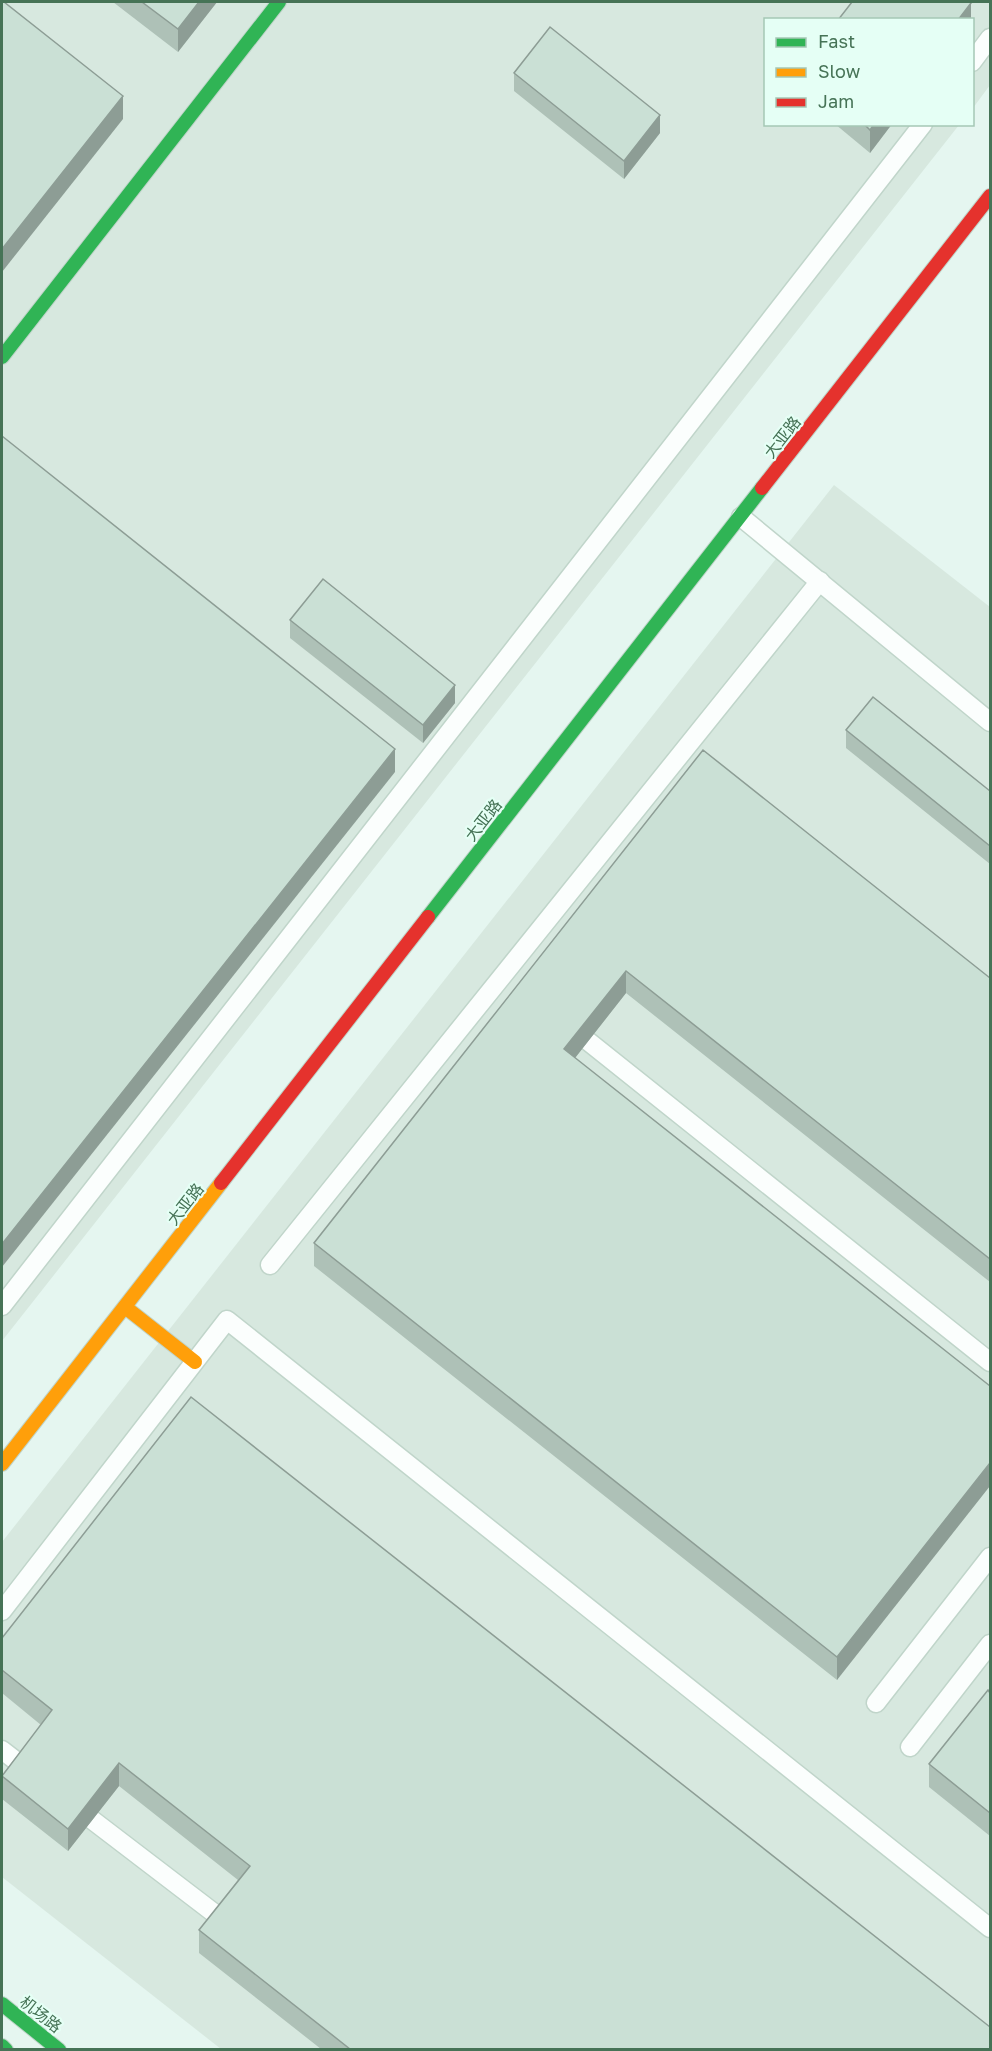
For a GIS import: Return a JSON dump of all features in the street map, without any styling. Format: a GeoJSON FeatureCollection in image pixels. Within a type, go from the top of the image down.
{"type":"FeatureCollection","features":[{"type":"Feature","properties":{"kind":"street"},"geometry":{"type":"LineString","coordinates":[[2,357],[279,2]]}},
{"type":"Feature","properties":{"kind":"street","name":"大亚路"},"geometry":{"type":"LineString","coordinates":[[2,1464],[990,196]]}},
{"type":"Feature","properties":{"kind":"street"},"geometry":{"type":"LineString","coordinates":[[125,1307],[195,1362]]}},
{"type":"Feature","properties":{"kind":"street","name":"机场路"},"geometry":{"type":"LineString","coordinates":[[2,2004],[59,2049]]}},
{"type":"Feature","properties":{"kind":"street"},"geometry":{"type":"LineString","coordinates":[[2,2046],[6,2049]]}},
{"type":"Feature","properties":{"kind":"lane"},"geometry":{"type":"LineString","coordinates":[[974,59],[990,38]]}},
{"type":"Feature","properties":{"kind":"lane"},"geometry":{"type":"LineString","coordinates":[[2,1306],[921,126]]}},
{"type":"Feature","properties":{"kind":"lane"},"geometry":{"type":"LineString","coordinates":[[741,517],[990,722]]}},
{"type":"Feature","properties":{"kind":"lane"},"geometry":{"type":"LineString","coordinates":[[270,1265],[509,978],[820,581]]}},
{"type":"Feature","properties":{"kind":"lane"},"geometry":{"type":"LineString","coordinates":[[551,1011],[990,1362]]}},
{"type":"Feature","properties":{"kind":"lane"},"geometry":{"type":"LineString","coordinates":[[2,1611],[227,1320],[990,1928]]}},
{"type":"Feature","properties":{"kind":"lane"},"geometry":{"type":"LineString","coordinates":[[876,1703],[990,1557]]}},
{"type":"Feature","properties":{"kind":"lane"},"geometry":{"type":"LineString","coordinates":[[910,1747],[990,1644]]}},
{"type":"Feature","properties":{"kind":"lane"},"geometry":{"type":"LineString","coordinates":[[2,1750],[248,1940]]}},
{"type":"Feature","properties":{"kind":"shaded area"},"geometry":{"type":"Polygon","coordinates":[[[2,2],[990,2],[990,85],[974,107],[974,18],[764,18],[764,126],[958,126],[2,1341],[2,2]]]}},
{"type":"Feature","properties":{"kind":"shaded area"},"geometry":{"type":"Polygon","coordinates":[[[834,485],[990,607],[990,2049],[221,2049],[2,1877],[2,1542],[834,485]]]}},
{"type":"Feature","properties":{"kind":"building"},"geometry":{"type":"Polygon","coordinates":[[[2,2],[123,96],[2,249],[2,2]]]}},
{"type":"Feature","properties":{"kind":"building"},"geometry":{"type":"Polygon","coordinates":[[[142,2],[199,2],[178,29],[142,2]]]}},
{"type":"Feature","properties":{"kind":"building"},"geometry":{"type":"Polygon","coordinates":[[[852,2],[971,3],[960,18],[840,18],[852,2]]]}},
{"type":"Feature","properties":{"kind":"building"},"geometry":{"type":"Polygon","coordinates":[[[550,27],[660,115],[624,161],[514,73],[550,27]]]}},
{"type":"Feature","properties":{"kind":"building"},"geometry":{"type":"Polygon","coordinates":[[[2,436],[395,749],[2,1244],[2,436]]]}},
{"type":"Feature","properties":{"kind":"building"},"geometry":{"type":"Polygon","coordinates":[[[323,579],[455,685],[423,725],[290,620],[323,579]]]}},
{"type":"Feature","properties":{"kind":"building"},"geometry":{"type":"Polygon","coordinates":[[[873,697],[990,791],[990,846],[846,730],[873,697]]]}},
{"type":"Feature","properties":{"kind":"building"},"geometry":{"type":"Polygon","coordinates":[[[703,750],[990,978],[990,1259],[626,971],[564,1049],[990,1386],[990,1463],[837,1657],[314,1243],[703,750]]]}},
{"type":"Feature","properties":{"kind":"building"},"geometry":{"type":"Polygon","coordinates":[[[191,1397],[990,2027],[990,2049],[350,2049],[199,1930],[250,1866],[119,1763],[68,1829],[2,1776],[52,1710],[2,1670],[2,1638],[191,1397]]]}},
{"type":"Feature","properties":{"kind":"building"},"geometry":{"type":"Polygon","coordinates":[[[988,1690],[990,1693],[990,1813],[929,1764],[988,1690]]]}},
{"type":"Feature","properties":{"kind":"traffic: fast"},"geometry":{"type":"LineString","coordinates":[[2,357],[279,2]]}},
{"type":"Feature","properties":{"kind":"traffic: fast"},"geometry":{"type":"LineString","coordinates":[[428,917],[762,488]]}},
{"type":"Feature","properties":{"kind":"traffic: fast"},"geometry":{"type":"LineString","coordinates":[[2,2004],[59,2050]]}},
{"type":"Feature","properties":{"kind":"traffic: fast"},"geometry":{"type":"LineString","coordinates":[[2,2046],[6,2050]]}},
{"type":"Feature","properties":{"kind":"traffic: slow"},"geometry":{"type":"LineString","coordinates":[[2,1464],[221,1183]]}},
{"type":"Feature","properties":{"kind":"traffic: slow"},"geometry":{"type":"LineString","coordinates":[[125,1307],[195,1362]]}},
{"type":"Feature","properties":{"kind":"traffic: jam"},"geometry":{"type":"LineString","coordinates":[[762,488],[990,196]]}},
{"type":"Feature","properties":{"kind":"traffic: jam"},"geometry":{"type":"LineString","coordinates":[[221,1183],[428,917]]}}]}
